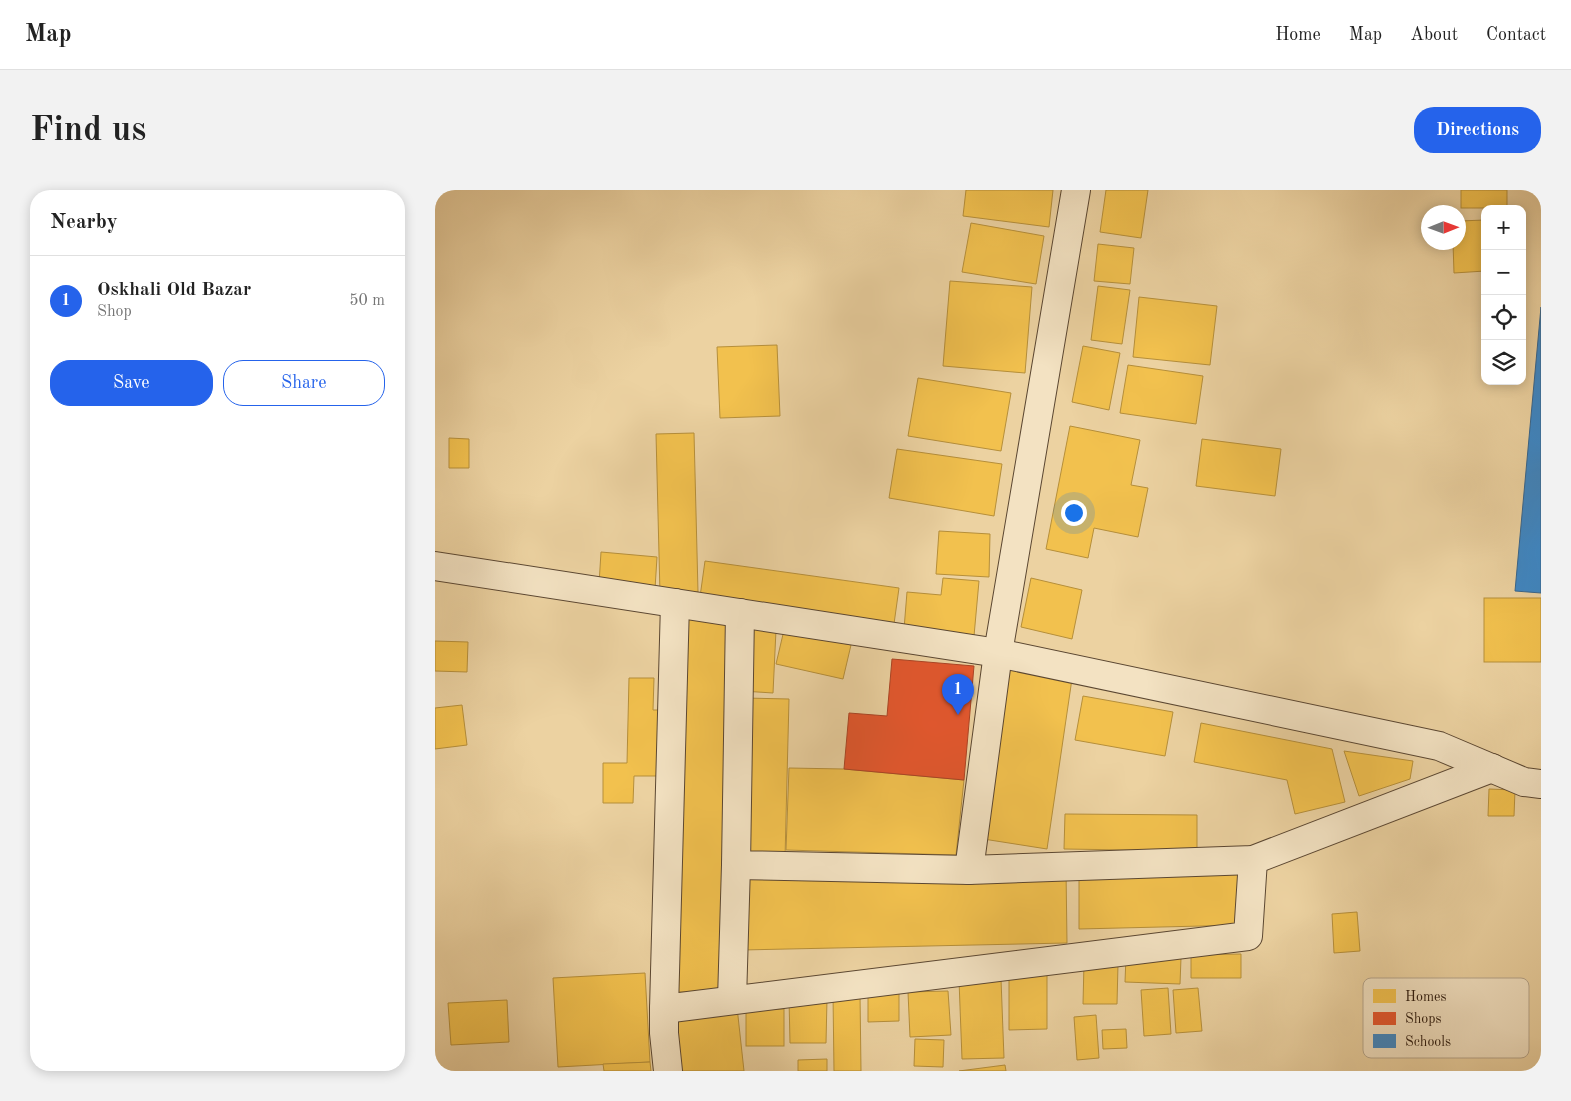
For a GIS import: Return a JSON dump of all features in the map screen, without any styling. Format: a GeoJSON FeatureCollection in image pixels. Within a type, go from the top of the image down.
{"type":"FeatureCollection","features":[{"type":"Feature","properties":{"kind":"street"},"geometry":{"type":"LineString","coordinates":[[969,870],[998,653],[1076,190]]}},
{"type":"Feature","properties":{"kind":"street"},"geometry":{"type":"LineString","coordinates":[[435,566],[998,653],[1439,746],[1524,782],[1541,784]]}},
{"type":"Feature","properties":{"kind":"street"},"geometry":{"type":"LineString","coordinates":[[668,1071],[664,1033],[664,1009],[675,603]]}},
{"type":"Feature","properties":{"kind":"street"},"geometry":{"type":"LineString","coordinates":[[732,1000],[741,613]]}},
{"type":"Feature","properties":{"kind":"street"},"geometry":{"type":"LineString","coordinates":[[736,865],[969,870],[1253,860],[1491,768]]}},
{"type":"Feature","properties":{"kind":"street"},"geometry":{"type":"LineString","coordinates":[[664,1009],[1248,936],[1253,860]]}},
{"type":"Feature","properties":{"kind":"building: Homes"},"geometry":{"type":"Polygon","coordinates":[[[966,190],[1053,190],[1049,227],[963,216],[966,190]]]}},
{"type":"Feature","properties":{"kind":"building: Homes"},"geometry":{"type":"Polygon","coordinates":[[[1106,190],[1148,190],[1141,238],[1100,232],[1106,190]]]}},
{"type":"Feature","properties":{"kind":"building: Homes"},"geometry":{"type":"Polygon","coordinates":[[[1461,190],[1507,190],[1507,205],[1481,205],[1481,208],[1466,208],[1466,205],[1461,205],[1461,190]]]}},
{"type":"Feature","properties":{"kind":"building: Homes"},"geometry":{"type":"Polygon","coordinates":[[[1481,220],[1481,271],[1454,273],[1453,250],[1466,250],[1466,221],[1481,220]]]}},
{"type":"Feature","properties":{"kind":"building: Homes"},"geometry":{"type":"Polygon","coordinates":[[[971,223],[1044,236],[1036,284],[962,272],[971,223]]]}},
{"type":"Feature","properties":{"kind":"building: Homes"},"geometry":{"type":"Polygon","coordinates":[[[1098,244],[1134,248],[1130,284],[1094,281],[1098,244]]]}},
{"type":"Feature","properties":{"kind":"building: Homes"},"geometry":{"type":"Polygon","coordinates":[[[950,281],[1032,287],[1025,373],[943,366],[950,281]]]}},
{"type":"Feature","properties":{"kind":"building: Homes"},"geometry":{"type":"Polygon","coordinates":[[[1098,286],[1130,290],[1122,344],[1091,340],[1098,286]]]}},
{"type":"Feature","properties":{"kind":"building: Homes"},"geometry":{"type":"Polygon","coordinates":[[[1139,297],[1217,306],[1210,365],[1133,357],[1139,297]]]}},
{"type":"Feature","properties":{"kind":"building: Homes"},"geometry":{"type":"Polygon","coordinates":[[[777,345],[780,416],[720,418],[717,347],[777,345]]]}},
{"type":"Feature","properties":{"kind":"building: Homes"},"geometry":{"type":"Polygon","coordinates":[[[1083,346],[1120,353],[1109,410],[1072,402],[1083,346]]]}},
{"type":"Feature","properties":{"kind":"building: Homes"},"geometry":{"type":"Polygon","coordinates":[[[1128,365],[1203,376],[1196,424],[1120,413],[1128,365]]]}},
{"type":"Feature","properties":{"kind":"building: Homes"},"geometry":{"type":"Polygon","coordinates":[[[918,378],[1011,393],[1001,451],[908,436],[918,378]]]}},
{"type":"Feature","properties":{"kind":"building: Homes"},"geometry":{"type":"Polygon","coordinates":[[[1070,426],[1140,440],[1131,485],[1148,488],[1138,537],[1094,528],[1088,558],[1046,549],[1070,426]]]}},
{"type":"Feature","properties":{"kind":"building: Homes"},"geometry":{"type":"Polygon","coordinates":[[[694,433],[698,592],[660,594],[656,434],[694,433]]]}},
{"type":"Feature","properties":{"kind":"building: Homes"},"geometry":{"type":"Polygon","coordinates":[[[449,438],[469,439],[469,468],[449,468],[449,438]]]}},
{"type":"Feature","properties":{"kind":"building: Homes"},"geometry":{"type":"Polygon","coordinates":[[[1202,439],[1281,449],[1275,496],[1196,486],[1202,439]]]}},
{"type":"Feature","properties":{"kind":"building: Homes"},"geometry":{"type":"Polygon","coordinates":[[[897,449],[1002,464],[994,516],[889,498],[897,449]]]}},
{"type":"Feature","properties":{"kind":"building: Homes"},"geometry":{"type":"Polygon","coordinates":[[[939,531],[990,534],[989,577],[936,574],[939,531]]]}},
{"type":"Feature","properties":{"kind":"building: Homes"},"geometry":{"type":"Polygon","coordinates":[[[601,552],[657,557],[655,589],[599,584],[601,552]]]}},
{"type":"Feature","properties":{"kind":"building: Homes"},"geometry":{"type":"Polygon","coordinates":[[[705,561],[899,588],[893,631],[699,604],[705,561]]]}},
{"type":"Feature","properties":{"kind":"building: Homes"},"geometry":{"type":"Polygon","coordinates":[[[943,578],[979,581],[974,636],[904,629],[907,592],[941,595],[943,578]]]}},
{"type":"Feature","properties":{"kind":"building: Homes"},"geometry":{"type":"Polygon","coordinates":[[[1031,578],[1082,590],[1072,639],[1021,627],[1031,578]]]}},
{"type":"Feature","properties":{"kind":"building: Homes"},"geometry":{"type":"Polygon","coordinates":[[[1484,598],[1541,598],[1541,662],[1484,662],[1484,598]]]}},
{"type":"Feature","properties":{"kind":"building: Homes"},"geometry":{"type":"Polygon","coordinates":[[[683,617],[730,618],[723,993],[676,992],[683,617]]]}},
{"type":"Feature","properties":{"kind":"building: Homes"},"geometry":{"type":"Polygon","coordinates":[[[746,628],[776,630],[773,693],[742,691],[746,628]]]}},
{"type":"Feature","properties":{"kind":"building: Homes"},"geometry":{"type":"Polygon","coordinates":[[[784,630],[851,645],[843,679],[776,664],[784,630]]]}},
{"type":"Feature","properties":{"kind":"building: Homes"},"geometry":{"type":"Polygon","coordinates":[[[435,641],[468,642],[467,672],[435,671],[435,641]]]}},
{"type":"Feature","properties":{"kind":"building: Homes"},"geometry":{"type":"Polygon","coordinates":[[[1003,661],[1073,672],[1047,849],[977,838],[1003,661]]]}},
{"type":"Feature","properties":{"kind":"building: Homes"},"geometry":{"type":"Polygon","coordinates":[[[629,678],[654,678],[653,710],[665,710],[664,776],[634,776],[633,803],[603,803],[603,763],[627,763],[629,678]]]}},
{"type":"Feature","properties":{"kind":"building: Homes"},"geometry":{"type":"Polygon","coordinates":[[[1083,696],[1173,712],[1165,756],[1075,740],[1083,696]]]}},
{"type":"Feature","properties":{"kind":"building: Homes"},"geometry":{"type":"Polygon","coordinates":[[[744,698],[789,699],[785,858],[740,856],[744,698]]]}},
{"type":"Feature","properties":{"kind":"building: Homes"},"geometry":{"type":"Polygon","coordinates":[[[462,705],[467,745],[435,749],[435,708],[462,705]]]}},
{"type":"Feature","properties":{"kind":"building: Homes"},"geometry":{"type":"Polygon","coordinates":[[[1201,723],[1332,749],[1345,802],[1295,814],[1287,780],[1194,762],[1201,723]]]}},
{"type":"Feature","properties":{"kind":"building: Homes"},"geometry":{"type":"Polygon","coordinates":[[[1344,751],[1413,761],[1410,779],[1359,796],[1344,751]]]}},
{"type":"Feature","properties":{"kind":"building: Homes"},"geometry":{"type":"Polygon","coordinates":[[[789,768],[844,769],[964,780],[956,855],[786,850],[789,768]]]}},
{"type":"Feature","properties":{"kind":"building: Homes"},"geometry":{"type":"Polygon","coordinates":[[[1489,789],[1515,790],[1514,816],[1488,816],[1489,789]]]}},
{"type":"Feature","properties":{"kind":"building: Homes"},"geometry":{"type":"Polygon","coordinates":[[[1065,814],[1197,815],[1197,851],[1064,849],[1065,814]]]}},
{"type":"Feature","properties":{"kind":"building: Homes"},"geometry":{"type":"Polygon","coordinates":[[[1066,870],[1067,943],[742,950],[740,876],[1066,870]]]}},
{"type":"Feature","properties":{"kind":"building: Homes"},"geometry":{"type":"Polygon","coordinates":[[[1243,874],[1243,925],[1079,929],[1079,877],[1243,874]]]}},
{"type":"Feature","properties":{"kind":"building: Homes"},"geometry":{"type":"Polygon","coordinates":[[[1357,912],[1360,951],[1334,953],[1332,914],[1357,912]]]}},
{"type":"Feature","properties":{"kind":"building: Homes"},"geometry":{"type":"Polygon","coordinates":[[[1241,954],[1241,978],[1191,978],[1191,955],[1241,954]]]}},
{"type":"Feature","properties":{"kind":"building: Homes"},"geometry":{"type":"Polygon","coordinates":[[[1126,956],[1181,958],[1180,984],[1125,982],[1126,956]]]}},
{"type":"Feature","properties":{"kind":"building: Homes"},"geometry":{"type":"Polygon","coordinates":[[[1084,963],[1118,964],[1117,1004],[1083,1004],[1084,963]]]}},
{"type":"Feature","properties":{"kind":"building: Homes"},"geometry":{"type":"Polygon","coordinates":[[[1047,971],[1047,1029],[1009,1030],[1009,972],[1047,971]]]}},
{"type":"Feature","properties":{"kind":"building: Homes"},"geometry":{"type":"Polygon","coordinates":[[[645,973],[650,1062],[558,1067],[553,978],[645,973]]]}},
{"type":"Feature","properties":{"kind":"building: Homes"},"geometry":{"type":"Polygon","coordinates":[[[1001,979],[1004,1058],[962,1059],[959,980],[1001,979]]]}},
{"type":"Feature","properties":{"kind":"building: Homes"},"geometry":{"type":"Polygon","coordinates":[[[1168,988],[1171,1034],[1144,1036],[1141,990],[1168,988]]]}},
{"type":"Feature","properties":{"kind":"building: Homes"},"geometry":{"type":"Polygon","coordinates":[[[1198,988],[1202,1031],[1176,1033],[1173,990],[1198,988]]]}},
{"type":"Feature","properties":{"kind":"building: Homes"},"geometry":{"type":"Polygon","coordinates":[[[948,991],[951,1035],[910,1037],[908,992],[948,991]]]}},
{"type":"Feature","properties":{"kind":"building: Homes"},"geometry":{"type":"Polygon","coordinates":[[[899,992],[899,1021],[868,1022],[868,993],[899,992]]]}},
{"type":"Feature","properties":{"kind":"building: Homes"},"geometry":{"type":"Polygon","coordinates":[[[833,994],[860,994],[861,1071],[834,1071],[833,994]]]}},
{"type":"Feature","properties":{"kind":"building: Homes"},"geometry":{"type":"Polygon","coordinates":[[[789,998],[827,999],[826,1043],[790,1043],[789,998]]]}},
{"type":"Feature","properties":{"kind":"building: Homes"},"geometry":{"type":"Polygon","coordinates":[[[507,1000],[509,1042],[451,1045],[448,1003],[507,1000]]]}},
{"type":"Feature","properties":{"kind":"building: Homes"},"geometry":{"type":"Polygon","coordinates":[[[737,1007],[744,1071],[678,1071],[672,1015],[737,1007]]]}},
{"type":"Feature","properties":{"kind":"building: Homes"},"geometry":{"type":"Polygon","coordinates":[[[746,1009],[784,1009],[784,1046],[746,1046],[746,1009]]]}},
{"type":"Feature","properties":{"kind":"building: Homes"},"geometry":{"type":"Polygon","coordinates":[[[1096,1015],[1099,1058],[1077,1060],[1074,1017],[1096,1015]]]}},
{"type":"Feature","properties":{"kind":"building: Homes"},"geometry":{"type":"Polygon","coordinates":[[[1126,1029],[1127,1048],[1103,1049],[1102,1030],[1126,1029]]]}},
{"type":"Feature","properties":{"kind":"building: Homes"},"geometry":{"type":"Polygon","coordinates":[[[915,1039],[944,1040],[943,1067],[914,1066],[915,1039]]]}},
{"type":"Feature","properties":{"kind":"building: Homes"},"geometry":{"type":"Polygon","coordinates":[[[827,1059],[827,1071],[798,1071],[798,1060],[827,1059]]]}},
{"type":"Feature","properties":{"kind":"building: Homes"},"geometry":{"type":"Polygon","coordinates":[[[650,1062],[651,1071],[604,1071],[603,1064],[650,1062]]]}},
{"type":"Feature","properties":{"kind":"building: Homes"},"geometry":{"type":"Polygon","coordinates":[[[1005,1065],[1006,1071],[959,1071],[1005,1065]]]}},
{"type":"Feature","properties":{"kind":"building: Shops"},"geometry":{"type":"Polygon","coordinates":[[[892,659],[974,666],[964,780],[844,769],[849,713],[887,716],[892,659]]]}},
{"type":"Feature","properties":{"kind":"building: Schools"},"geometry":{"type":"Polygon","coordinates":[[[1541,307],[1541,593],[1515,591],[1541,307]]]}},
{"type":"Feature","properties":{"kind":"place","name":"Oskhali Old Bazar"},"geometry":{"type":"Point","coordinates":[958,715]}}]}
